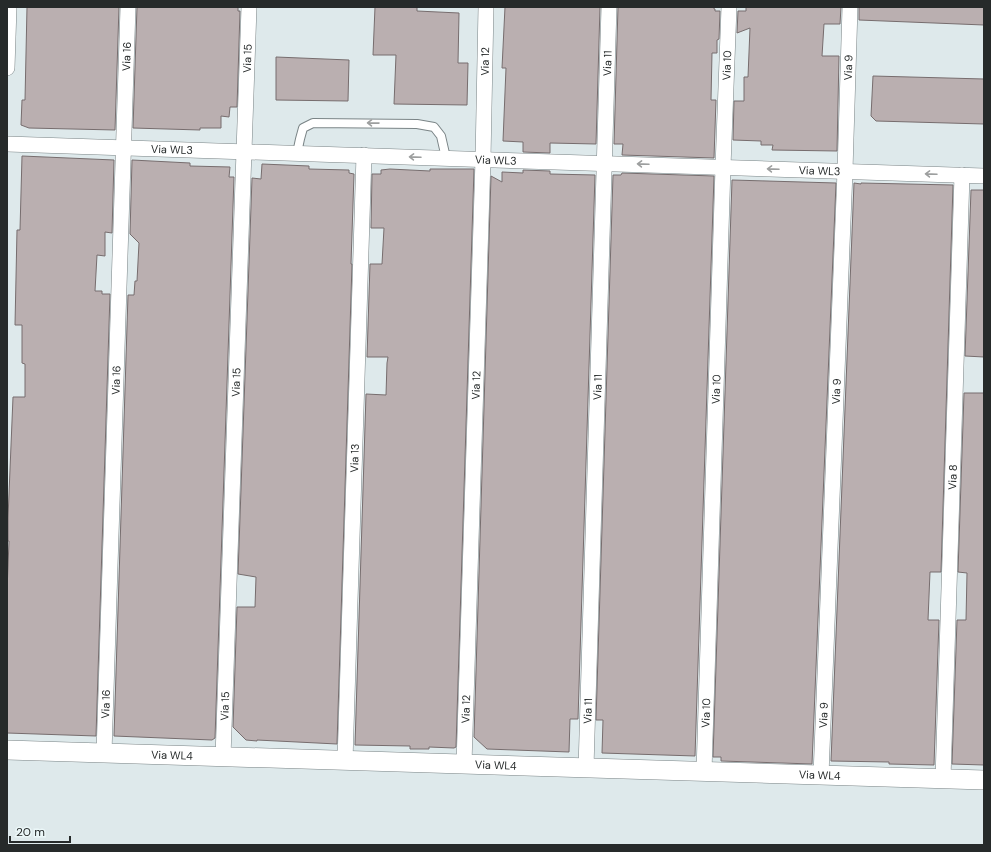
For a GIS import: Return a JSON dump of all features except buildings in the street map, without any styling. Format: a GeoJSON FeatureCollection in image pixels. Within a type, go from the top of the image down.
{"type":"FeatureCollection","features":[{"type":"Feature","properties":{"kind":"street"},"geometry":{"type":"LineString","coordinates":[[7,68],[9,7]]}},
{"type":"Feature","properties":{"kind":"street","name":"Via 16"},"geometry":{"type":"LineString","coordinates":[[104,753],[128,7]]}},
{"type":"Feature","properties":{"kind":"street","name":"Via 15"},"geometry":{"type":"LineString","coordinates":[[223,757],[249,7]]}},
{"type":"Feature","properties":{"kind":"street","name":"Via 12"},"geometry":{"type":"LineString","coordinates":[[464,764],[483,159],[486,7]]}},
{"type":"Feature","properties":{"kind":"street","name":"Via 11"},"geometry":{"type":"LineString","coordinates":[[586,768],[609,7]]}},
{"type":"Feature","properties":{"kind":"street","name":"Via 10"},"geometry":{"type":"LineString","coordinates":[[704,772],[729,7]]}},
{"type":"Feature","properties":{"kind":"street","name":"Via 9"},"geometry":{"type":"LineString","coordinates":[[821,775],[850,7]]}},
{"type":"Feature","properties":{"kind":"street","name":"Via WL3"},"geometry":{"type":"LineString","coordinates":[[7,144],[984,176]]}},
{"type":"Feature","properties":{"kind":"street","name":"Via 13"},"geometry":{"type":"LineString","coordinates":[[345,761],[364,155]]}},
{"type":"Feature","properties":{"kind":"street","name":"Via 8"},"geometry":{"type":"LineString","coordinates":[[943,779],[962,175]]}},
{"type":"Feature","properties":{"kind":"street","name":"Via WL4"},"geometry":{"type":"LineString","coordinates":[[7,750],[984,780]]}},
{"type":"Feature","properties":{"kind":"lane"},"geometry":{"type":"LineString","coordinates":[[297,153],[303,128],[313,123],[417,124],[434,127],[441,136],[446,158]]}}]}
